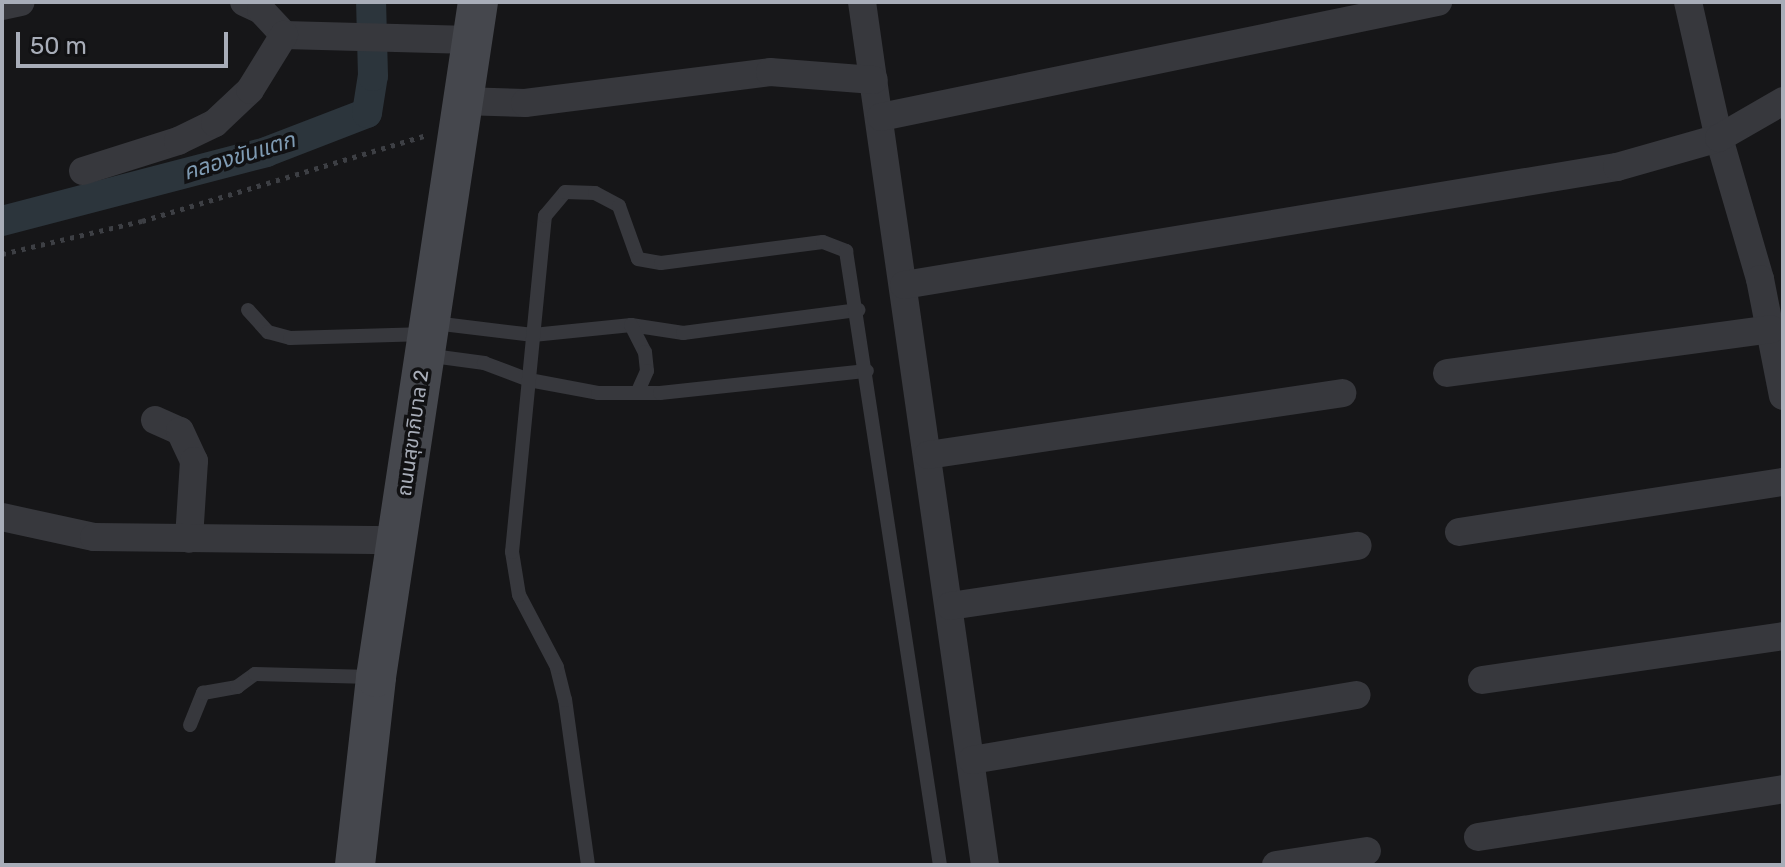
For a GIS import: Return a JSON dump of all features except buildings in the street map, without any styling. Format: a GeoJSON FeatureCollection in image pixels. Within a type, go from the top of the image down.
{"type":"FeatureCollection","features":[{"type":"Feature","properties":{"kind":"street"},"geometry":{"type":"LineString","coordinates":[[2,6],[21,2]]}},
{"type":"Feature","properties":{"kind":"street"},"geometry":{"type":"LineString","coordinates":[[244,2],[261,10],[284,35],[402,35],[475,21]]}},
{"type":"Feature","properties":{"kind":"street"},"geometry":{"type":"LineString","coordinates":[[862,2],[881,117],[985,865]]}},
{"type":"Feature","properties":{"kind":"street"},"geometry":{"type":"LineString","coordinates":[[881,117],[1438,2]]}},
{"type":"Feature","properties":{"kind":"street"},"geometry":{"type":"LineString","coordinates":[[1688,2],[1719,138],[1771,329],[1783,396]]}},
{"type":"Feature","properties":{"kind":"street","name":"ถนนสุขาภิบาล 2"},"geometry":{"type":"LineString","coordinates":[[355,865],[376,677],[475,21]]}},
{"type":"Feature","properties":{"kind":"street"},"geometry":{"type":"LineString","coordinates":[[83,171],[178,141],[215,123],[250,90],[284,35]]}},
{"type":"Feature","properties":{"kind":"street"},"geometry":{"type":"LineString","coordinates":[[460,114],[770,72],[874,80]]}},
{"type":"Feature","properties":{"kind":"street"},"geometry":{"type":"LineString","coordinates":[[904,285],[1617,167],[1719,138],[1783,101]]}},
{"type":"Feature","properties":{"kind":"street"},"geometry":{"type":"LineString","coordinates":[[1447,373],[1771,329]]}},
{"type":"Feature","properties":{"kind":"street"},"geometry":{"type":"LineString","coordinates":[[928,455],[1342,393]]}},
{"type":"Feature","properties":{"kind":"street"},"geometry":{"type":"LineString","coordinates":[[155,420],[180,431],[194,461],[189,539]]}},
{"type":"Feature","properties":{"kind":"street"},"geometry":{"type":"LineString","coordinates":[[1459,532],[1783,482]]}},
{"type":"Feature","properties":{"kind":"street"},"geometry":{"type":"LineString","coordinates":[[2,517],[94,537],[397,540]]}},
{"type":"Feature","properties":{"kind":"street"},"geometry":{"type":"LineString","coordinates":[[950,606],[1358,546]]}},
{"type":"Feature","properties":{"kind":"street"},"geometry":{"type":"LineString","coordinates":[[1482,680],[1783,636]]}},
{"type":"Feature","properties":{"kind":"street"},"geometry":{"type":"LineString","coordinates":[[972,760],[1357,695]]}},
{"type":"Feature","properties":{"kind":"street"},"geometry":{"type":"LineString","coordinates":[[1478,837],[1783,789]]}},
{"type":"Feature","properties":{"kind":"street"},"geometry":{"type":"LineString","coordinates":[[1276,865],[1367,851]]}},
{"type":"Feature","properties":{"kind":"lane"},"geometry":{"type":"LineString","coordinates":[[588,865],[565,700],[557,667],[519,595],[512,552],[545,216],[565,192],[595,193],[619,206],[638,259],[661,263],[823,242],[846,251],[858,310],[940,865]]}},
{"type":"Feature","properties":{"kind":"lane"},"geometry":{"type":"LineString","coordinates":[[248,310],[268,332],[290,338],[533,335],[631,325],[683,333],[858,310]]}},
{"type":"Feature","properties":{"kind":"lane"},"geometry":{"type":"LineString","coordinates":[[631,325],[645,352],[647,371],[637,393]]}},
{"type":"Feature","properties":{"kind":"lane"},"geometry":{"type":"LineString","coordinates":[[427,337],[529,380],[598,393],[637,393],[867,371]]}},
{"type":"Feature","properties":{"kind":"lane"},"geometry":{"type":"LineString","coordinates":[[190,725],[203,693],[237,687],[255,674],[376,677]]}},
{"type":"Feature","properties":{"kind":"path"},"geometry":{"type":"LineString","coordinates":[[2,254],[142,221],[460,114]]}},
{"type":"Feature","properties":{"kind":"waterway","name":"คลองขันแตก"},"geometry":{"type":"LineString","coordinates":[[2,221],[266,152],[367,113],[373,76],[371,2]]}}]}
